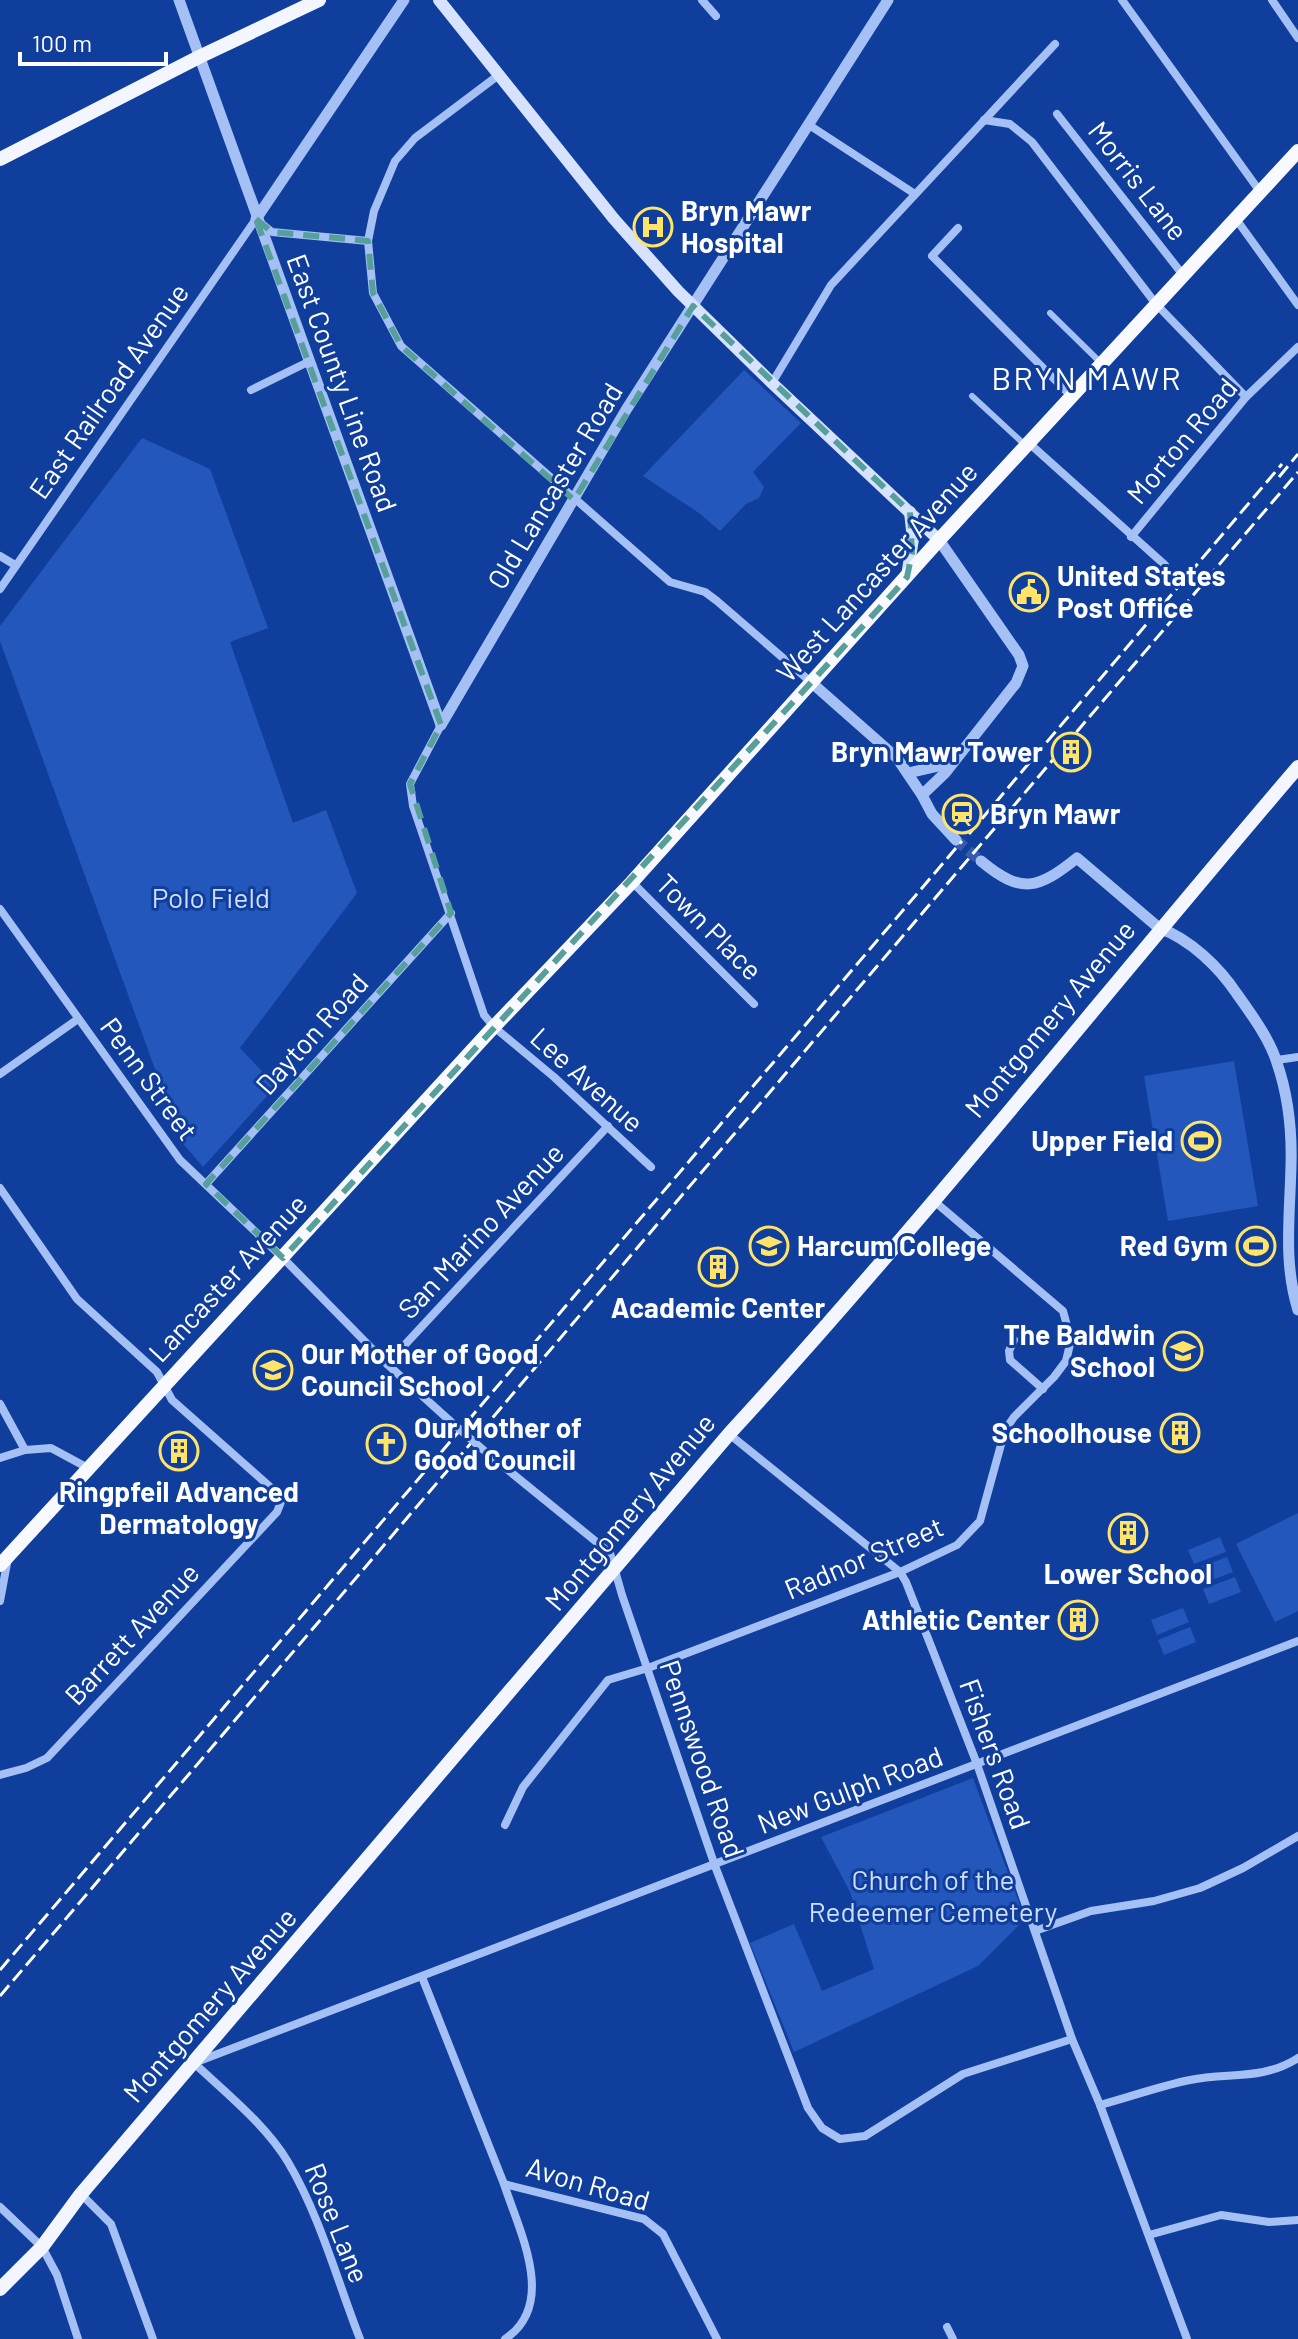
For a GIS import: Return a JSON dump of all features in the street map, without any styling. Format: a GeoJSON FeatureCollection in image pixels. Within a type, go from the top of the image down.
{"type":"FeatureCollection","features":[{"type":"Feature","properties":{"kind":"highway","name":"West Lancaster Avenue"},"geometry":{"type":"LineString","coordinates":[[494,1027],[632,882],[939,540],[1298,151]]}},
{"type":"Feature","properties":{"kind":"highway","name":"Lancaster Avenue"},"geometry":{"type":"LineString","coordinates":[[4,1561],[494,1027]]}},
{"type":"Feature","properties":{"kind":"main road"},"geometry":{"type":"LineString","coordinates":[[0,159],[199,57],[319,0]]}},
{"type":"Feature","properties":{"kind":"main road"},"geometry":{"type":"LineString","coordinates":[[439,0],[614,219],[693,306],[939,540]]}},
{"type":"Feature","properties":{"kind":"main road"},"geometry":{"type":"LineString","coordinates":[[907,577],[913,539],[910,512]]}},
{"type":"Feature","properties":{"kind":"main road","name":"Montgomery Avenue"},"geometry":{"type":"LineString","coordinates":[[0,2289],[42,2247],[81,2194],[729,1434],[827,1327],[1159,928],[1298,767]]}},
{"type":"Feature","properties":{"kind":"street","name":"East County Line Road"},"geometry":{"type":"LineString","coordinates":[[179,0],[441,725]]}},
{"type":"Feature","properties":{"kind":"street"},"geometry":{"type":"LineString","coordinates":[[368,241],[272,232],[256,219],[404,0]]}},
{"type":"Feature","properties":{"kind":"street"},"geometry":{"type":"LineString","coordinates":[[702,0],[716,16]]}},
{"type":"Feature","properties":{"kind":"street","name":"Old Lancaster Road"},"geometry":{"type":"LineString","coordinates":[[494,1027],[484,1015],[418,825],[410,784],[441,725],[626,410],[888,0]]}},
{"type":"Feature","properties":{"kind":"street"},"geometry":{"type":"LineString","coordinates":[[1122,0],[1261,193]]}},
{"type":"Feature","properties":{"kind":"street"},"geometry":{"type":"LineString","coordinates":[[1272,0],[1298,38]]}},
{"type":"Feature","properties":{"kind":"street"},"geometry":{"type":"LineString","coordinates":[[772,383],[831,285],[1055,44]]}},
{"type":"Feature","properties":{"kind":"street"},"geometry":{"type":"LineString","coordinates":[[500,74],[415,138],[395,161],[374,211],[368,241],[373,293],[401,346],[670,582],[705,592],[717,601],[897,758],[932,814],[956,840]]}},
{"type":"Feature","properties":{"kind":"street","name":"Morris Lane"},"geometry":{"type":"LineString","coordinates":[[1057,114],[1183,275]]}},
{"type":"Feature","properties":{"kind":"street"},"geometry":{"type":"LineString","coordinates":[[984,120],[1010,124],[1032,142],[1156,304],[1246,397]]}},
{"type":"Feature","properties":{"kind":"street"},"geometry":{"type":"LineString","coordinates":[[809,125],[915,194]]}},
{"type":"Feature","properties":{"kind":"street","name":"East Railroad Avenue"},"geometry":{"type":"LineString","coordinates":[[0,589],[256,219]]}},
{"type":"Feature","properties":{"kind":"street"},"geometry":{"type":"LineString","coordinates":[[1236,219],[1298,305]]}},
{"type":"Feature","properties":{"kind":"street"},"geometry":{"type":"LineString","coordinates":[[958,228],[932,256],[1071,396]]}},
{"type":"Feature","properties":{"kind":"street"},"geometry":{"type":"LineString","coordinates":[[1050,313],[1101,363]]}},
{"type":"Feature","properties":{"kind":"street","name":"Morton Road"},"geometry":{"type":"LineString","coordinates":[[1028,446],[1131,537],[1246,397],[1298,347]]}},
{"type":"Feature","properties":{"kind":"street"},"geometry":{"type":"LineString","coordinates":[[251,390],[310,361]]}},
{"type":"Feature","properties":{"kind":"street"},"geometry":{"type":"LineString","coordinates":[[972,396],[1028,446]]}},
{"type":"Feature","properties":{"kind":"street"},"geometry":{"type":"LineString","coordinates":[[1131,537],[1165,565]]}},
{"type":"Feature","properties":{"kind":"street"},"geometry":{"type":"LineString","coordinates":[[922,795],[953,763],[1016,683],[1023,666],[1019,655],[939,540]]}},
{"type":"Feature","properties":{"kind":"street"},"geometry":{"type":"LineString","coordinates":[[0,556],[15,565]]}},
{"type":"Feature","properties":{"kind":"street"},"geometry":{"type":"LineString","coordinates":[[908,773],[953,763]]}},
{"type":"Feature","properties":{"kind":"street"},"geometry":{"type":"LineString","coordinates":[[981,861],[1001,878],[1022,884],[1052,878],[1077,858],[1159,928],[1173,934],[1207,959],[1232,986],[1277,1060],[1290,1130],[1287,1249],[1290,1286],[1298,1310]]}},
{"type":"Feature","properties":{"kind":"street","name":"Town Place"},"geometry":{"type":"LineString","coordinates":[[632,882],[754,1004]]}},
{"type":"Feature","properties":{"kind":"street","name":"Penn Street"},"geometry":{"type":"LineString","coordinates":[[0,909],[180,1160],[283,1258]]}},
{"type":"Feature","properties":{"kind":"street","name":"Dayton Road"},"geometry":{"type":"LineString","coordinates":[[206,1184],[451,913]]}},
{"type":"Feature","properties":{"kind":"street"},"geometry":{"type":"LineString","coordinates":[[0,1074],[78,1019]]}},
{"type":"Feature","properties":{"kind":"street","name":"Lee Avenue"},"geometry":{"type":"LineString","coordinates":[[494,1027],[651,1167]]}},
{"type":"Feature","properties":{"kind":"street"},"geometry":{"type":"LineString","coordinates":[[1277,1060],[1298,1057]]}},
{"type":"Feature","properties":{"kind":"street","name":"San Marino Avenue"},"geometry":{"type":"LineString","coordinates":[[387,1364],[608,1126]]}},
{"type":"Feature","properties":{"kind":"street"},"geometry":{"type":"LineString","coordinates":[[0,1188],[69,1291],[157,1372],[165,1384]]}},
{"type":"Feature","properties":{"kind":"street","name":"Radnor Street"},"geometry":{"type":"LineString","coordinates":[[505,1825],[523,1787],[608,1680],[648,1668],[900,1572],[957,1545],[980,1521],[1005,1430],[1066,1361],[1071,1340],[1063,1311],[934,1201]]}},
{"type":"Feature","properties":{"kind":"street","name":"Pennswood Road"},"geometry":{"type":"LineString","coordinates":[[283,1258],[387,1364],[449,1420],[610,1553],[715,1866],[808,2108],[822,2128],[840,2139],[865,2136],[963,2074],[1072,2039]]}},
{"type":"Feature","properties":{"kind":"street"},"geometry":{"type":"LineString","coordinates":[[1014,1340],[1009,1351],[1010,1360],[1043,1389]]}},
{"type":"Feature","properties":{"kind":"street","name":"Barrett Avenue"},"geometry":{"type":"LineString","coordinates":[[0,1775],[47,1758],[277,1512],[281,1502],[277,1493],[172,1400],[165,1384]]}},
{"type":"Feature","properties":{"kind":"street"},"geometry":{"type":"LineString","coordinates":[[0,1404],[25,1450]]}},
{"type":"Feature","properties":{"kind":"street","name":"Fishers Road"},"geometry":{"type":"LineString","coordinates":[[729,1434],[900,1572],[906,1582],[977,1764],[1072,2039],[1100,2105],[1187,2339]]}},
{"type":"Feature","properties":{"kind":"street"},"geometry":{"type":"LineString","coordinates":[[0,1458],[25,1450],[51,1448],[88,1468]]}},
{"type":"Feature","properties":{"kind":"street"},"geometry":{"type":"LineString","coordinates":[[0,1601],[4,1561]]}},
{"type":"Feature","properties":{"kind":"street","name":"New Gulph Road"},"geometry":{"type":"LineString","coordinates":[[194,2063],[1298,1641]]}},
{"type":"Feature","properties":{"kind":"street"},"geometry":{"type":"LineString","coordinates":[[1035,1931],[1091,1911],[1154,1901],[1200,1888],[1243,1868],[1298,1836]]}},
{"type":"Feature","properties":{"kind":"street","name":"Avon Road"},"geometry":{"type":"LineString","coordinates":[[422,1977],[504,2184],[644,2219],[655,2225],[663,2234],[717,2339]]}},
{"type":"Feature","properties":{"kind":"street"},"geometry":{"type":"LineString","coordinates":[[1100,2105],[1192,2079],[1249,2077],[1298,2058]]}},
{"type":"Feature","properties":{"kind":"street","name":"Rose Lane"},"geometry":{"type":"LineString","coordinates":[[194,2063],[246,2112],[286,2159],[309,2202],[360,2339]]}},
{"type":"Feature","properties":{"kind":"street"},"geometry":{"type":"LineString","coordinates":[[504,2184],[533,2274],[532,2302],[519,2330],[505,2339]]}},
{"type":"Feature","properties":{"kind":"street"},"geometry":{"type":"LineString","coordinates":[[81,2194],[111,2224],[153,2339]]}},
{"type":"Feature","properties":{"kind":"street"},"geometry":{"type":"LineString","coordinates":[[0,2207],[42,2247],[57,2275],[78,2339]]}},
{"type":"Feature","properties":{"kind":"street"},"geometry":{"type":"LineString","coordinates":[[1149,2235],[1221,2215],[1269,2222],[1298,2220]]}},
{"type":"Feature","properties":{"kind":"street"},"geometry":{"type":"LineString","coordinates":[[947,2327],[953,2339]]}},
{"type":"Feature","properties":{"kind":"highlighted area"},"geometry":{"type":"Polygon","coordinates":[[[256,219],[272,232],[368,241],[373,293],[401,346],[574,500],[693,306],[910,512],[912,553],[907,577],[895,591],[283,1258],[206,1184],[451,913],[410,784],[441,725],[256,219]]]}},
{"type":"Feature","properties":{"kind":"green space"},"geometry":{"type":"Polygon","coordinates":[[[744,370],[801,423],[753,472],[764,487],[759,498],[746,504],[720,531],[699,513],[643,476],[744,370]]]}},
{"type":"Feature","properties":{"kind":"green space","name":"Polo Field"},"geometry":{"type":"Polygon","coordinates":[[[142,438],[210,469],[268,628],[230,642],[293,823],[326,810],[357,893],[240,1048],[276,1086],[203,1167],[181,1141],[0,641],[0,626],[142,438]]]}},
{"type":"Feature","properties":{"kind":"green space","name":"Upper Field"},"geometry":{"type":"Polygon","coordinates":[[[1234,1061],[1258,1206],[1168,1221],[1144,1076],[1234,1061]]]}},
{"type":"Feature","properties":{"kind":"green space"},"geometry":{"type":"Polygon","coordinates":[[[1298,1513],[1298,1611],[1275,1622],[1236,1544],[1298,1513]]]}},
{"type":"Feature","properties":{"kind":"green space"},"geometry":{"type":"Polygon","coordinates":[[[1220,1537],[1226,1552],[1194,1564],[1188,1550],[1220,1537]]]}},
{"type":"Feature","properties":{"kind":"green space"},"geometry":{"type":"Polygon","coordinates":[[[1227,1557],[1233,1572],[1201,1584],[1195,1569],[1227,1557]]]}},
{"type":"Feature","properties":{"kind":"green space"},"geometry":{"type":"Polygon","coordinates":[[[1235,1577],[1241,1592],[1209,1604],[1203,1589],[1235,1577]]]}},
{"type":"Feature","properties":{"kind":"green space"},"geometry":{"type":"Polygon","coordinates":[[[1183,1608],[1189,1622],[1157,1635],[1151,1620],[1183,1608]]]}},
{"type":"Feature","properties":{"kind":"green space"},"geometry":{"type":"Polygon","coordinates":[[[1190,1627],[1196,1642],[1164,1655],[1158,1640],[1190,1627]]]}},
{"type":"Feature","properties":{"kind":"green space","name":"Church of the Redeemer Cemetery"},"geometry":{"type":"Polygon","coordinates":[[[973,1778],[1025,1919],[978,1966],[794,2052],[750,1943],[794,1924],[822,1991],[874,1969],[850,1892],[821,1837],[973,1778]]]}},
{"type":"Feature","properties":{"kind":"tunnel"},"geometry":{"type":"LineString","coordinates":[[956,840],[981,861]]}},
{"type":"Feature","properties":{"kind":"railway"},"geometry":{"type":"LineString","coordinates":[[1279,477],[1298,454]]}},
{"type":"Feature","properties":{"kind":"railway"},"geometry":{"type":"LineString","coordinates":[[969,834],[1282,464]]}},
{"type":"Feature","properties":{"kind":"railway"},"geometry":{"type":"LineString","coordinates":[[0,1996],[1298,472]]}},
{"type":"Feature","properties":{"kind":"railway"},"geometry":{"type":"LineString","coordinates":[[0,1970],[962,841]]}},
{"type":"Feature","properties":{"kind":"place","name":"Bryn Mawr Hospital"},"geometry":{"type":"Point","coordinates":[653,227]}},
{"type":"Feature","properties":{"kind":"place","name":"United States Post Office"},"geometry":{"type":"Point","coordinates":[1029,592]}},
{"type":"Feature","properties":{"kind":"place","name":"Bryn Mawr Tower"},"geometry":{"type":"Point","coordinates":[1071,752]}},
{"type":"Feature","properties":{"kind":"place","name":"Bryn Mawr"},"geometry":{"type":"Point","coordinates":[962,814]}},
{"type":"Feature","properties":{"kind":"place","name":"Upper Field"},"geometry":{"type":"Point","coordinates":[1201,1141]}},
{"type":"Feature","properties":{"kind":"place","name":"Harcum College"},"geometry":{"type":"Point","coordinates":[769,1246]}},
{"type":"Feature","properties":{"kind":"place","name":"Red Gym"},"geometry":{"type":"Point","coordinates":[1256,1246]}},
{"type":"Feature","properties":{"kind":"place","name":"Academic Center"},"geometry":{"type":"Point","coordinates":[718,1267]}},
{"type":"Feature","properties":{"kind":"place","name":"The Baldwin School"},"geometry":{"type":"Point","coordinates":[1183,1351]}},
{"type":"Feature","properties":{"kind":"place","name":"Our Mother of Good Council School"},"geometry":{"type":"Point","coordinates":[273,1370]}},
{"type":"Feature","properties":{"kind":"place","name":"Schoolhouse"},"geometry":{"type":"Point","coordinates":[1180,1433]}},
{"type":"Feature","properties":{"kind":"place","name":"Our Mother of Good Council"},"geometry":{"type":"Point","coordinates":[386,1444]}},
{"type":"Feature","properties":{"kind":"place","name":"Ringpfeil Advanced Dermatology"},"geometry":{"type":"Point","coordinates":[179,1451]}},
{"type":"Feature","properties":{"kind":"place","name":"Lower School"},"geometry":{"type":"Point","coordinates":[1128,1533]}},
{"type":"Feature","properties":{"kind":"place","name":"Athletic Center"},"geometry":{"type":"Point","coordinates":[1078,1620]}},
{"type":"Feature","properties":{"kind":"district","name":"BRYN MAWR"},"geometry":{"type":"Point","coordinates":[1087,379]}}]}
